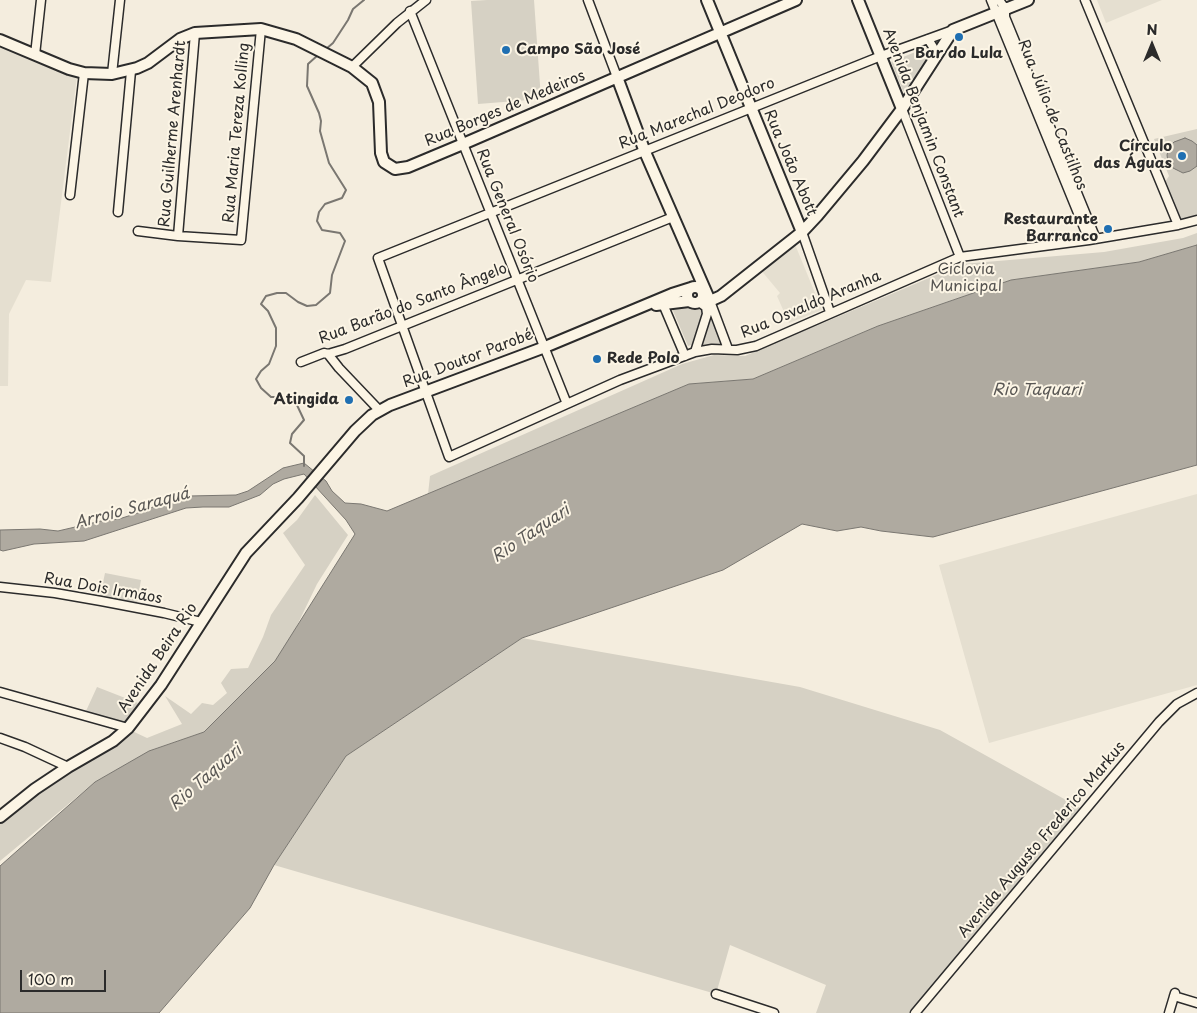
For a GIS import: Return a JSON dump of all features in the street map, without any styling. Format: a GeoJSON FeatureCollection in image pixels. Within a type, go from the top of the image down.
{"type":"FeatureCollection","features":[{"type":"Feature","properties":{"kind":"main road","name":"Rua João Abott"},"geometry":{"type":"LineString","coordinates":[[707,0],[802,232]]}},
{"type":"Feature","properties":{"kind":"main road","name":"Rua Borges de Medeiros"},"geometry":{"type":"LineString","coordinates":[[195,33],[261,29],[296,39],[352,67],[367,78],[377,92],[381,153],[384,162],[395,169],[408,167],[463,144],[796,0]]}},
{"type":"Feature","properties":{"kind":"main road","name":"Avenida Benjamin Constant"},"geometry":{"type":"LineString","coordinates":[[858,0],[900,108]]}},
{"type":"Feature","properties":{"kind":"main road","name":"Rua Marechal Deodoro"},"geometry":{"type":"LineString","coordinates":[[953,30],[1028,0]]}},
{"type":"Feature","properties":{"kind":"main road"},"geometry":{"type":"LineString","coordinates":[[617,77],[645,152],[696,270],[699,295],[727,290],[802,232],[830,202],[900,108],[903,100],[913,94],[953,30]]}},
{"type":"Feature","properties":{"kind":"main road"},"geometry":{"type":"LineString","coordinates":[[0,40],[69,69],[112,74],[131,71],[148,62],[180,38],[195,33]]}},
{"type":"Feature","properties":{"kind":"main road","name":"Rua Doutor Parobé"},"geometry":{"type":"LineString","coordinates":[[645,306],[699,295]]}},
{"type":"Feature","properties":{"kind":"main road","name":"Rua Doutor Parobé"},"geometry":{"type":"LineString","coordinates":[[322,470],[355,431],[380,410],[426,390],[545,346],[645,306],[699,295]]}},
{"type":"Feature","properties":{"kind":"main road","name":"Avenida Beira Rio"},"geometry":{"type":"LineString","coordinates":[[0,817],[17,802],[68,767],[114,741],[128,728],[161,685],[246,553],[322,470]]}},
{"type":"Feature","properties":{"kind":"street"},"geometry":{"type":"LineString","coordinates":[[35,55],[41,0]]}},
{"type":"Feature","properties":{"kind":"street"},"geometry":{"type":"LineString","coordinates":[[112,74],[120,0]]}},
{"type":"Feature","properties":{"kind":"street"},"geometry":{"type":"LineString","coordinates":[[352,67],[410,11],[426,0]]}},
{"type":"Feature","properties":{"kind":"street"},"geometry":{"type":"LineString","coordinates":[[588,0],[617,77]]}},
{"type":"Feature","properties":{"kind":"street","name":"Rua Júlio de Castilhos"},"geometry":{"type":"LineString","coordinates":[[991,0],[1016,53],[1092,240]]}},
{"type":"Feature","properties":{"kind":"street"},"geometry":{"type":"LineString","coordinates":[[999,0],[1004,7],[1010,8]]}},
{"type":"Feature","properties":{"kind":"street"},"geometry":{"type":"LineString","coordinates":[[1085,0],[1178,225]]}},
{"type":"Feature","properties":{"kind":"street","name":"Rua Júlio de Castilhos"},"geometry":{"type":"LineString","coordinates":[[1010,8],[1005,11],[1005,17],[1016,53]]}},
{"type":"Feature","properties":{"kind":"street","name":"Rua General Osório"},"geometry":{"type":"LineString","coordinates":[[410,11],[567,404]]}},
{"type":"Feature","properties":{"kind":"street","name":"Rua Maria Tereza Kolling"},"geometry":{"type":"LineString","coordinates":[[178,236],[241,240],[261,29]]}},
{"type":"Feature","properties":{"kind":"street","name":"Rua Marechal Deodoro"},"geometry":{"type":"LineString","coordinates":[[402,325],[378,258],[881,56],[953,30]]}},
{"type":"Feature","properties":{"kind":"street","name":"Rua Guilherme Arenhardt"},"geometry":{"type":"LineString","coordinates":[[178,236],[195,33]]}},
{"type":"Feature","properties":{"kind":"street"},"geometry":{"type":"LineString","coordinates":[[928,38],[935,56]]}},
{"type":"Feature","properties":{"kind":"street"},"geometry":{"type":"LineString","coordinates":[[118,212],[131,71]]}},
{"type":"Feature","properties":{"kind":"street"},"geometry":{"type":"LineString","coordinates":[[70,195],[84,72]]}},
{"type":"Feature","properties":{"kind":"street","name":"Avenida Benjamin Constant"},"geometry":{"type":"LineString","coordinates":[[900,108],[960,257]]}},
{"type":"Feature","properties":{"kind":"street","name":"Rua Barão do Santo Ângelo"},"geometry":{"type":"LineString","coordinates":[[301,362],[324,353],[328,354],[674,217]]}},
{"type":"Feature","properties":{"kind":"street","name":"Rua Osvaldo Aranha"},"geometry":{"type":"LineString","coordinates":[[426,390],[449,457],[620,380],[695,352],[712,349],[744,349],[756,346],[830,312],[960,257],[1092,240],[1197,220]]}},
{"type":"Feature","properties":{"kind":"street"},"geometry":{"type":"LineString","coordinates":[[138,232],[178,236]]}},
{"type":"Feature","properties":{"kind":"street","name":"Rua João Abott"},"geometry":{"type":"LineString","coordinates":[[802,232],[830,312]]}},
{"type":"Feature","properties":{"kind":"street"},"geometry":{"type":"LineString","coordinates":[[699,295],[728,349]]}},
{"type":"Feature","properties":{"kind":"street"},"geometry":{"type":"LineString","coordinates":[[695,352],[707,314],[706,307],[699,295]]}},
{"type":"Feature","properties":{"kind":"street"},"geometry":{"type":"LineString","coordinates":[[662,304],[685,356]]}},
{"type":"Feature","properties":{"kind":"street"},"geometry":{"type":"LineString","coordinates":[[402,325],[426,390]]}},
{"type":"Feature","properties":{"kind":"street"},"geometry":{"type":"LineString","coordinates":[[328,354],[380,410]]}},
{"type":"Feature","properties":{"kind":"street","name":"Rua Dois Irmãos"},"geometry":{"type":"LineString","coordinates":[[0,586],[82,598],[164,613],[201,622]]}},
{"type":"Feature","properties":{"kind":"street"},"geometry":{"type":"LineString","coordinates":[[0,692],[128,728]]}},
{"type":"Feature","properties":{"kind":"street","name":"Avenida Augusto Frederico Markus"},"geometry":{"type":"LineString","coordinates":[[915,1013],[1159,722],[1177,704],[1197,693]]}},
{"type":"Feature","properties":{"kind":"street"},"geometry":{"type":"LineString","coordinates":[[0,738],[25,747],[68,767]]}},
{"type":"Feature","properties":{"kind":"street"},"geometry":{"type":"LineString","coordinates":[[716,994],[774,1013]]}},
{"type":"Feature","properties":{"kind":"street"},"geometry":{"type":"LineString","coordinates":[[1169,1013],[1175,995],[1197,1003]]}},
{"type":"Feature","properties":{"kind":"shaded area"},"geometry":{"type":"Polygon","coordinates":[[[1097,0],[1162,0],[1106,23],[1097,0]]]}},
{"type":"Feature","properties":{"kind":"shaded area"},"geometry":{"type":"Polygon","coordinates":[[[0,46],[77,76],[51,282],[26,280],[9,314],[8,386],[0,386],[0,46]]]}},
{"type":"Feature","properties":{"kind":"shaded area"},"geometry":{"type":"Polygon","coordinates":[[[794,242],[822,310],[789,323],[777,296],[780,293],[760,269],[794,242]]]}},
{"type":"Feature","properties":{"kind":"shaded area"},"geometry":{"type":"Polygon","coordinates":[[[1197,494],[1197,685],[989,743],[939,565],[1197,494]]]}},
{"type":"Feature","properties":{"kind":"green space","name":"Campo São José"},"geometry":{"type":"Polygon","coordinates":[[[534,0],[541,99],[478,104],[471,1],[534,0]]]}},
{"type":"Feature","properties":{"kind":"green space"},"geometry":{"type":"Polygon","coordinates":[[[925,48],[930,48],[931,54],[905,92],[891,62],[925,48]]]}},
{"type":"Feature","properties":{"kind":"green space"},"geometry":{"type":"Polygon","coordinates":[[[1197,129],[1197,217],[1183,221],[1165,182],[1169,176],[1154,139],[1197,129]]]}},
{"type":"Feature","properties":{"kind":"green space","name":"Ciclovia Municipal"},"geometry":{"type":"Polygon","coordinates":[[[1197,233],[1197,245],[1139,262],[1011,280],[878,326],[753,379],[689,384],[428,494],[430,476],[682,364],[714,355],[745,356],[766,347],[766,344],[816,326],[962,264],[1104,252],[1183,238],[1197,233]]]}},
{"type":"Feature","properties":{"kind":"green space"},"geometry":{"type":"Polygon","coordinates":[[[703,305],[705,311],[694,344],[688,346],[671,306],[703,305]]]}},
{"type":"Feature","properties":{"kind":"green space"},"geometry":{"type":"Polygon","coordinates":[[[713,318],[725,346],[699,348],[709,319],[713,318]]]}},
{"type":"Feature","properties":{"kind":"green space"},"geometry":{"type":"Polygon","coordinates":[[[315,495],[348,535],[317,584],[277,667],[204,732],[154,749],[95,782],[0,861],[0,821],[68,769],[130,730],[147,738],[182,724],[165,696],[191,714],[202,703],[213,705],[227,693],[221,683],[231,669],[248,668],[271,615],[305,565],[283,533],[297,520],[315,495]]]}},
{"type":"Feature","properties":{"kind":"green space"},"geometry":{"type":"Polygon","coordinates":[[[105,573],[141,580],[137,603],[100,597],[105,573]]]}},
{"type":"Feature","properties":{"kind":"green space"},"geometry":{"type":"Polygon","coordinates":[[[522,638],[800,687],[940,730],[1084,810],[915,1013],[816,1013],[826,985],[730,945],[716,994],[274,865],[346,756],[522,638]]]}},
{"type":"Feature","properties":{"kind":"green space"},"geometry":{"type":"Polygon","coordinates":[[[97,687],[138,703],[127,726],[86,711],[97,687]]]}},
{"type":"Feature","properties":{"kind":"water","name":"Círculo das Águas"},"geometry":{"type":"Polygon","coordinates":[[[1185,138],[1197,145],[1197,166],[1183,173],[1173,168],[1168,162],[1167,155],[1169,147],[1174,142],[1185,138]]]}},
{"type":"Feature","properties":{"kind":"water","name":"Rio Taquari"},"geometry":{"type":"Polygon","coordinates":[[[1197,245],[1197,465],[933,537],[861,527],[837,531],[802,524],[723,570],[522,638],[346,756],[274,865],[250,908],[159,1013],[0,1013],[0,866],[95,782],[149,751],[204,732],[275,661],[355,534],[346,520],[304,474],[284,479],[273,484],[260,495],[229,507],[186,508],[84,541],[34,544],[3,551],[0,550],[0,530],[40,529],[58,531],[101,521],[119,519],[164,502],[189,496],[236,495],[248,491],[283,468],[304,463],[326,481],[332,491],[345,503],[361,504],[387,511],[689,384],[753,379],[878,326],[1011,280],[1139,262],[1197,245]]]}},
{"type":"Feature","properties":{"kind":"waterway"},"geometry":{"type":"LineString","coordinates":[[326,49],[333,43],[353,9],[364,0]]}},
{"type":"Feature","properties":{"kind":"waterway"},"geometry":{"type":"LineString","coordinates":[[304,466],[304,456],[290,443],[292,434],[304,420],[296,403],[289,397],[271,397],[261,388],[256,379],[269,364],[276,346],[276,328],[268,311],[261,304],[266,296],[286,293],[307,306],[316,305],[330,293],[332,275],[345,241],[340,233],[322,230],[317,221],[319,212],[325,204],[342,198],[346,190],[329,163],[320,131],[321,121],[319,113],[307,86],[308,64],[318,55]]}},
{"type":"Feature","properties":{"kind":"place","name":"Bar do Lula"},"geometry":{"type":"Point","coordinates":[959,37]}},
{"type":"Feature","properties":{"kind":"place","name":"Campo São José"},"geometry":{"type":"Point","coordinates":[506,50]}},
{"type":"Feature","properties":{"kind":"place","name":"Círculo das Águas"},"geometry":{"type":"Point","coordinates":[1182,156]}},
{"type":"Feature","properties":{"kind":"place","name":"Restaurante Barranco"},"geometry":{"type":"Point","coordinates":[1108,229]}},
{"type":"Feature","properties":{"kind":"place","name":"Rede Polo"},"geometry":{"type":"Point","coordinates":[597,359]}},
{"type":"Feature","properties":{"kind":"place","name":"Atingida"},"geometry":{"type":"Point","coordinates":[349,400]}},
{"type":"Feature","properties":{"kind":"water label","name":"Arroio Saraquá"},"geometry":{"type":"Point","coordinates":[132,509]}}]}
